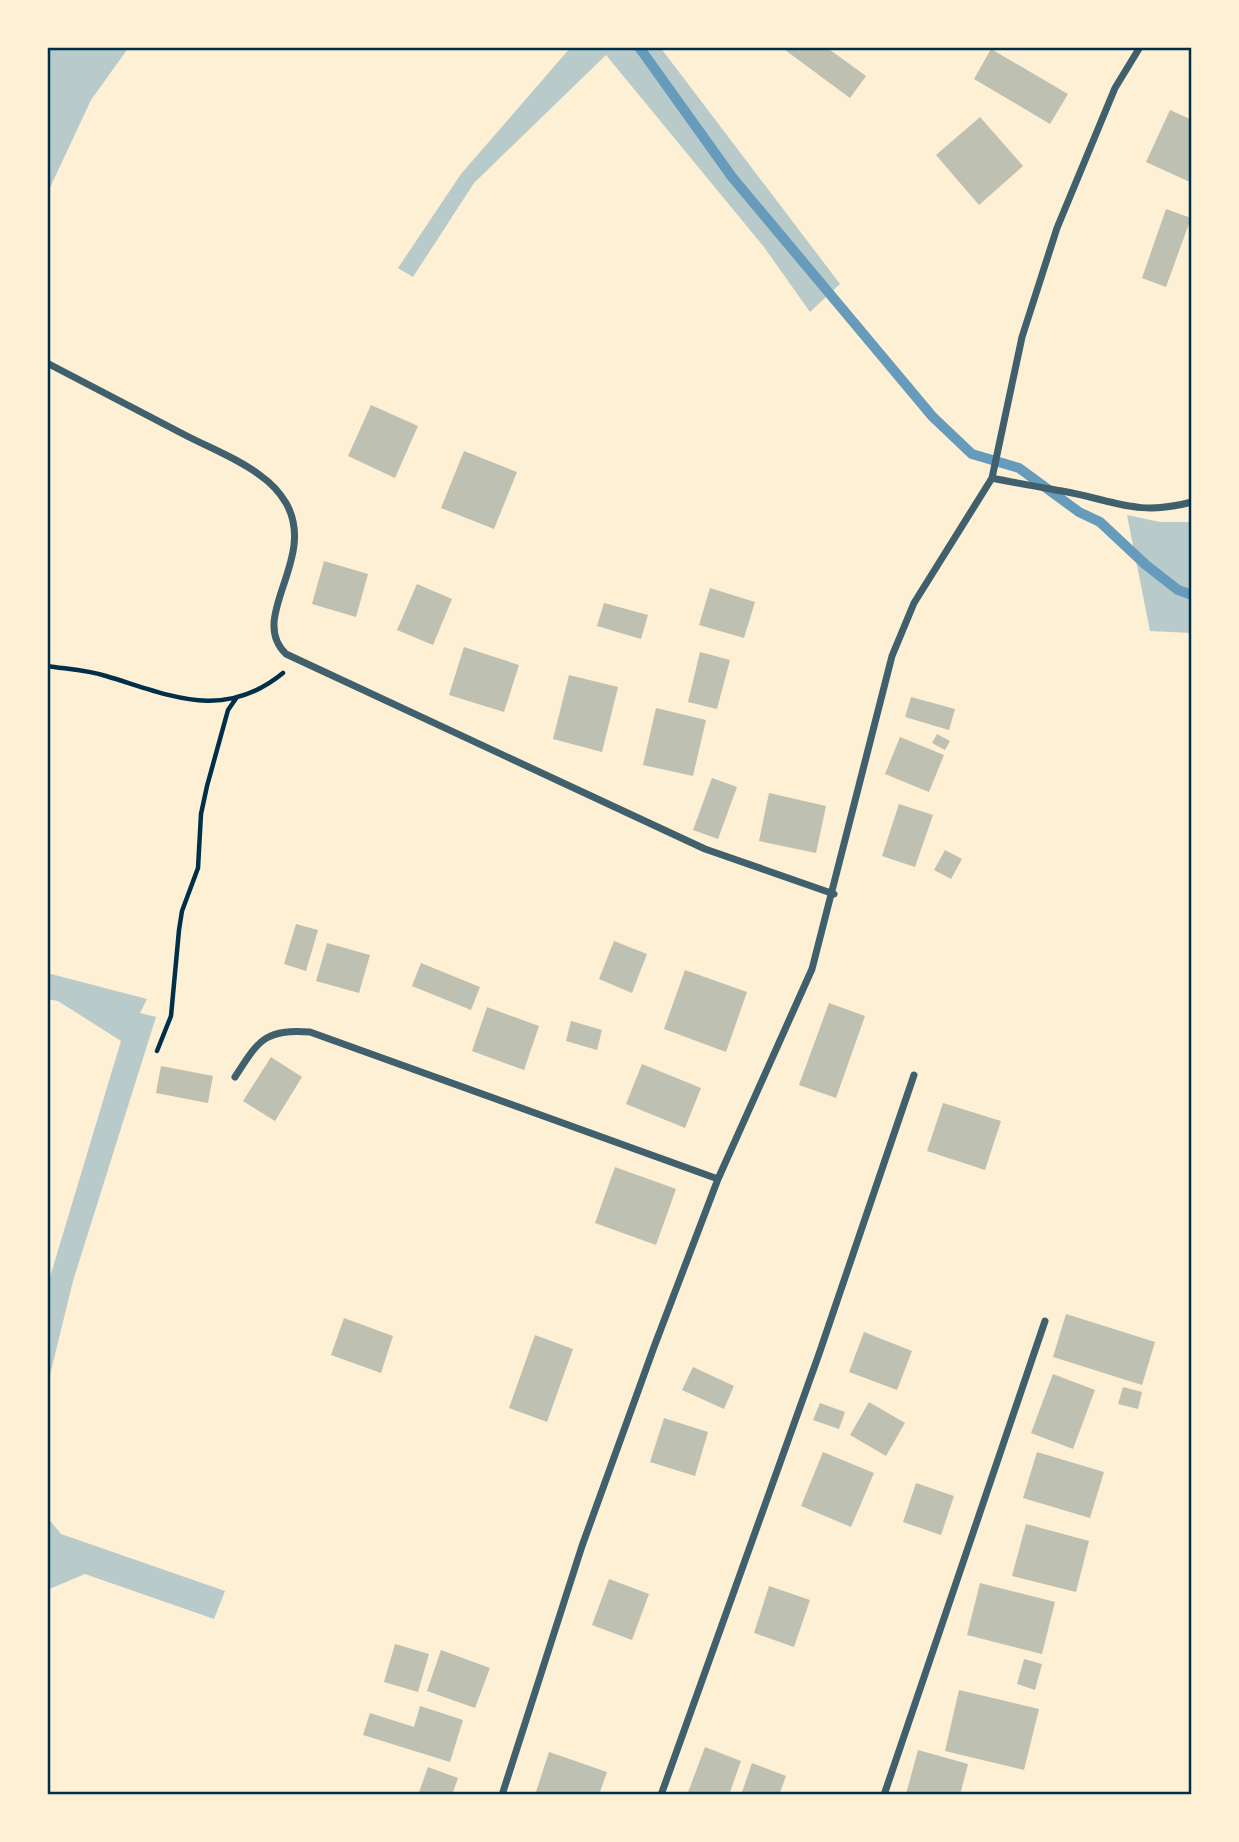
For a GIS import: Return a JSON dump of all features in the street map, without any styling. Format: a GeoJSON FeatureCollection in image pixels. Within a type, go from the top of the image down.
{"type":"FeatureCollection","features":[{"type":"Feature","properties":{"kind":"street"},"geometry":{"type":"LineString","coordinates":[[502,1795],[582,1546],[718,1179],[812,969],[834,894],[892,656],[914,603],[992,478],[1022,337],[1057,228],[1115,88],[1140,47]]}},
{"type":"Feature","properties":{"kind":"street"},"geometry":{"type":"LineString","coordinates":[[47,363],[245,465],[278,492],[295,524],[296,542],[292,565],[272,624],[273,637],[278,647],[293,658],[705,849],[834,894]]}},
{"type":"Feature","properties":{"kind":"street"},"geometry":{"type":"LineString","coordinates":[[992,478],[1063,491],[1129,508],[1157,508],[1192,502]]}},
{"type":"Feature","properties":{"kind":"street"},"geometry":{"type":"LineString","coordinates":[[235,1077],[263,1039],[283,1030],[310,1032],[718,1179]]}},
{"type":"Feature","properties":{"kind":"street"},"geometry":{"type":"LineString","coordinates":[[660,1795],[815,1367],[914,1076]]}},
{"type":"Feature","properties":{"kind":"street"},"geometry":{"type":"LineString","coordinates":[[884,1795],[1045,1321]]}},
{"type":"Feature","properties":{"kind":"path"},"geometry":{"type":"LineString","coordinates":[[47,666],[102,675],[172,697],[198,702],[237,697],[266,687],[285,672],[293,658]]}},
{"type":"Feature","properties":{"kind":"path"},"geometry":{"type":"LineString","coordinates":[[157,1051],[171,1016],[179,930],[182,911],[198,868],[201,814],[207,786],[228,710],[237,697]]}},
{"type":"Feature","properties":{"kind":"shaded area"},"geometry":{"type":"Polygon","coordinates":[[[47,47],[129,47],[91,100],[47,194],[47,47]]]}},
{"type":"Feature","properties":{"kind":"shaded area"},"geometry":{"type":"Polygon","coordinates":[[[571,47],[660,47],[840,284],[810,312],[764,247],[606,55],[474,183],[413,277],[398,268],[461,174],[571,47]]]}},
{"type":"Feature","properties":{"kind":"shaded area"},"geometry":{"type":"Polygon","coordinates":[[[1127,515],[1160,522],[1192,522],[1192,633],[1150,631],[1127,515]]]}},
{"type":"Feature","properties":{"kind":"shaded area"},"geometry":{"type":"Polygon","coordinates":[[[47,973],[147,999],[140,1013],[156,1017],[73,1281],[47,1387],[47,1287],[121,1041],[58,1001],[47,999],[47,973]]]}},
{"type":"Feature","properties":{"kind":"shaded area"},"geometry":{"type":"Polygon","coordinates":[[[47,1517],[61,1534],[225,1591],[214,1619],[85,1574],[47,1590],[47,1517]]]}},
{"type":"Feature","properties":{"kind":"building"},"geometry":{"type":"Polygon","coordinates":[[[781,47],[826,47],[866,76],[850,98],[781,47]]]}},
{"type":"Feature","properties":{"kind":"building"},"geometry":{"type":"Polygon","coordinates":[[[991,49],[1068,94],[1050,124],[974,79],[991,49]]]}},
{"type":"Feature","properties":{"kind":"building"},"geometry":{"type":"Polygon","coordinates":[[[1170,110],[1192,120],[1192,183],[1146,162],[1170,110]]]}},
{"type":"Feature","properties":{"kind":"building"},"geometry":{"type":"Polygon","coordinates":[[[980,117],[1023,166],[979,205],[936,155],[980,117]]]}},
{"type":"Feature","properties":{"kind":"building"},"geometry":{"type":"Polygon","coordinates":[[[1166,209],[1191,218],[1166,287],[1142,278],[1166,209]]]}},
{"type":"Feature","properties":{"kind":"building"},"geometry":{"type":"Polygon","coordinates":[[[371,405],[418,426],[395,478],[348,456],[371,405]]]}},
{"type":"Feature","properties":{"kind":"building"},"geometry":{"type":"Polygon","coordinates":[[[464,451],[517,472],[494,529],[441,508],[464,451]]]}},
{"type":"Feature","properties":{"kind":"building"},"geometry":{"type":"Polygon","coordinates":[[[324,561],[368,574],[356,617],[312,604],[324,561]]]}},
{"type":"Feature","properties":{"kind":"building"},"geometry":{"type":"Polygon","coordinates":[[[417,584],[452,599],[433,645],[397,630],[417,584]]]}},
{"type":"Feature","properties":{"kind":"building"},"geometry":{"type":"Polygon","coordinates":[[[710,588],[755,602],[744,638],[699,625],[710,588]]]}},
{"type":"Feature","properties":{"kind":"building"},"geometry":{"type":"Polygon","coordinates":[[[604,603],[648,615],[641,639],[597,626],[604,603]]]}},
{"type":"Feature","properties":{"kind":"building"},"geometry":{"type":"Polygon","coordinates":[[[464,647],[519,665],[504,712],[449,695],[464,647]]]}},
{"type":"Feature","properties":{"kind":"building"},"geometry":{"type":"Polygon","coordinates":[[[700,652],[730,660],[717,709],[688,702],[700,652]]]}},
{"type":"Feature","properties":{"kind":"building"},"geometry":{"type":"Polygon","coordinates":[[[569,675],[618,687],[602,752],[553,739],[569,675]]]}},
{"type":"Feature","properties":{"kind":"building"},"geometry":{"type":"Polygon","coordinates":[[[911,697],[955,709],[949,730],[905,717],[911,697]]]}},
{"type":"Feature","properties":{"kind":"building"},"geometry":{"type":"Polygon","coordinates":[[[656,708],[706,720],[693,776],[643,765],[656,708]]]}},
{"type":"Feature","properties":{"kind":"building"},"geometry":{"type":"Polygon","coordinates":[[[937,734],[950,741],[945,750],[932,743],[937,734]]]}},
{"type":"Feature","properties":{"kind":"building"},"geometry":{"type":"Polygon","coordinates":[[[900,737],[944,755],[929,792],[885,774],[900,737]]]}},
{"type":"Feature","properties":{"kind":"building"},"geometry":{"type":"Polygon","coordinates":[[[712,778],[737,787],[718,839],[693,830],[712,778]]]}},
{"type":"Feature","properties":{"kind":"building"},"geometry":{"type":"Polygon","coordinates":[[[769,793],[826,806],[816,853],[759,841],[769,793]]]}},
{"type":"Feature","properties":{"kind":"building"},"geometry":{"type":"Polygon","coordinates":[[[899,804],[933,815],[915,867],[882,856],[899,804]]]}},
{"type":"Feature","properties":{"kind":"building"},"geometry":{"type":"Polygon","coordinates":[[[945,850],[962,859],[951,879],[934,870],[945,850]]]}},
{"type":"Feature","properties":{"kind":"building"},"geometry":{"type":"Polygon","coordinates":[[[296,924],[318,930],[306,971],[284,964],[296,924]]]}},
{"type":"Feature","properties":{"kind":"building"},"geometry":{"type":"Polygon","coordinates":[[[614,941],[647,954],[632,993],[599,979],[614,941]]]}},
{"type":"Feature","properties":{"kind":"building"},"geometry":{"type":"Polygon","coordinates":[[[327,943],[370,955],[359,993],[316,981],[327,943]]]}},
{"type":"Feature","properties":{"kind":"building"},"geometry":{"type":"Polygon","coordinates":[[[421,963],[480,987],[471,1010],[412,986],[421,963]]]}},
{"type":"Feature","properties":{"kind":"building"},"geometry":{"type":"Polygon","coordinates":[[[685,970],[747,992],[726,1052],[664,1029],[685,970]]]}},
{"type":"Feature","properties":{"kind":"building"},"geometry":{"type":"Polygon","coordinates":[[[829,1003],[865,1016],[836,1098],[799,1085],[829,1003]]]}},
{"type":"Feature","properties":{"kind":"building"},"geometry":{"type":"Polygon","coordinates":[[[487,1007],[539,1026],[524,1070],[472,1051],[487,1007]]]}},
{"type":"Feature","properties":{"kind":"building"},"geometry":{"type":"Polygon","coordinates":[[[571,1021],[602,1030],[597,1050],[566,1041],[571,1021]]]}},
{"type":"Feature","properties":{"kind":"building"},"geometry":{"type":"Polygon","coordinates":[[[271,1057],[302,1077],[275,1121],[243,1101],[271,1057]]]}},
{"type":"Feature","properties":{"kind":"building"},"geometry":{"type":"Polygon","coordinates":[[[642,1064],[701,1088],[685,1128],[626,1104],[642,1064]]]}},
{"type":"Feature","properties":{"kind":"building"},"geometry":{"type":"Polygon","coordinates":[[[161,1066],[213,1076],[208,1103],[156,1093],[161,1066]]]}},
{"type":"Feature","properties":{"kind":"building"},"geometry":{"type":"Polygon","coordinates":[[[943,1103],[1001,1121],[985,1170],[927,1151],[943,1103]]]}},
{"type":"Feature","properties":{"kind":"building"},"geometry":{"type":"Polygon","coordinates":[[[615,1167],[676,1189],[656,1245],[595,1223],[615,1167]]]}},
{"type":"Feature","properties":{"kind":"building"},"geometry":{"type":"Polygon","coordinates":[[[1066,1314],[1155,1342],[1142,1385],[1053,1357],[1066,1314]]]}},
{"type":"Feature","properties":{"kind":"building"},"geometry":{"type":"Polygon","coordinates":[[[344,1318],[393,1336],[381,1373],[331,1355],[344,1318]]]}},
{"type":"Feature","properties":{"kind":"building"},"geometry":{"type":"Polygon","coordinates":[[[864,1332],[912,1351],[897,1390],[849,1372],[864,1332]]]}},
{"type":"Feature","properties":{"kind":"building"},"geometry":{"type":"Polygon","coordinates":[[[535,1335],[573,1349],[547,1422],[509,1408],[535,1335]]]}},
{"type":"Feature","properties":{"kind":"building"},"geometry":{"type":"Polygon","coordinates":[[[693,1367],[734,1386],[724,1409],[682,1390],[693,1367]]]}},
{"type":"Feature","properties":{"kind":"building"},"geometry":{"type":"Polygon","coordinates":[[[1053,1374],[1095,1390],[1073,1449],[1031,1433],[1053,1374]]]}},
{"type":"Feature","properties":{"kind":"building"},"geometry":{"type":"Polygon","coordinates":[[[1123,1387],[1142,1392],[1138,1409],[1118,1404],[1123,1387]]]}},
{"type":"Feature","properties":{"kind":"building"},"geometry":{"type":"Polygon","coordinates":[[[869,1402],[905,1423],[886,1456],[850,1435],[869,1402]]]}},
{"type":"Feature","properties":{"kind":"building"},"geometry":{"type":"Polygon","coordinates":[[[820,1403],[845,1412],[839,1429],[813,1420],[820,1403]]]}},
{"type":"Feature","properties":{"kind":"building"},"geometry":{"type":"Polygon","coordinates":[[[664,1418],[708,1432],[695,1476],[650,1462],[664,1418]]]}},
{"type":"Feature","properties":{"kind":"building"},"geometry":{"type":"Polygon","coordinates":[[[823,1452],[874,1473],[851,1527],[801,1506],[823,1452]]]}},
{"type":"Feature","properties":{"kind":"building"},"geometry":{"type":"Polygon","coordinates":[[[1037,1452],[1104,1472],[1090,1518],[1023,1498],[1037,1452]]]}},
{"type":"Feature","properties":{"kind":"building"},"geometry":{"type":"Polygon","coordinates":[[[916,1483],[954,1496],[941,1535],[903,1522],[916,1483]]]}},
{"type":"Feature","properties":{"kind":"building"},"geometry":{"type":"Polygon","coordinates":[[[1026,1524],[1089,1541],[1076,1592],[1012,1576],[1026,1524]]]}},
{"type":"Feature","properties":{"kind":"building"},"geometry":{"type":"Polygon","coordinates":[[[609,1579],[649,1594],[632,1640],[592,1625],[609,1579]]]}},
{"type":"Feature","properties":{"kind":"building"},"geometry":{"type":"Polygon","coordinates":[[[980,1583],[1055,1602],[1042,1654],[967,1635],[980,1583]]]}},
{"type":"Feature","properties":{"kind":"building"},"geometry":{"type":"Polygon","coordinates":[[[769,1586],[810,1600],[794,1647],[754,1633],[769,1586]]]}},
{"type":"Feature","properties":{"kind":"building"},"geometry":{"type":"Polygon","coordinates":[[[395,1644],[429,1654],[418,1692],[384,1682],[395,1644]]]}},
{"type":"Feature","properties":{"kind":"building"},"geometry":{"type":"Polygon","coordinates":[[[441,1650],[490,1668],[475,1708],[427,1691],[441,1650]]]}},
{"type":"Feature","properties":{"kind":"building"},"geometry":{"type":"Polygon","coordinates":[[[1024,1659],[1042,1664],[1035,1690],[1017,1684],[1024,1659]]]}},
{"type":"Feature","properties":{"kind":"building"},"geometry":{"type":"Polygon","coordinates":[[[959,1690],[1039,1709],[1024,1770],[945,1751],[959,1690]]]}},
{"type":"Feature","properties":{"kind":"building"},"geometry":{"type":"Polygon","coordinates":[[[420,1706],[463,1720],[450,1762],[363,1735],[370,1713],[414,1727],[420,1706]]]}},
{"type":"Feature","properties":{"kind":"building"},"geometry":{"type":"Polygon","coordinates":[[[705,1747],[741,1761],[729,1795],[687,1795],[705,1747]]]}},
{"type":"Feature","properties":{"kind":"building"},"geometry":{"type":"Polygon","coordinates":[[[918,1750],[968,1764],[960,1795],[906,1794],[918,1750]]]}},
{"type":"Feature","properties":{"kind":"building"},"geometry":{"type":"Polygon","coordinates":[[[549,1752],[607,1772],[599,1795],[535,1795],[549,1752]]]}},
{"type":"Feature","properties":{"kind":"building"},"geometry":{"type":"Polygon","coordinates":[[[752,1763],[786,1776],[779,1795],[741,1795],[752,1763]]]}},
{"type":"Feature","properties":{"kind":"building"},"geometry":{"type":"Polygon","coordinates":[[[428,1767],[458,1778],[452,1795],[418,1795],[428,1767]]]}},
{"type":"Feature","properties":{"kind":"waterway"},"geometry":{"type":"LineString","coordinates":[[639,47],[732,177],[932,416],[972,454],[1019,468],[1079,512],[1100,522],[1146,565],[1178,590],[1192,595]]}}]}
